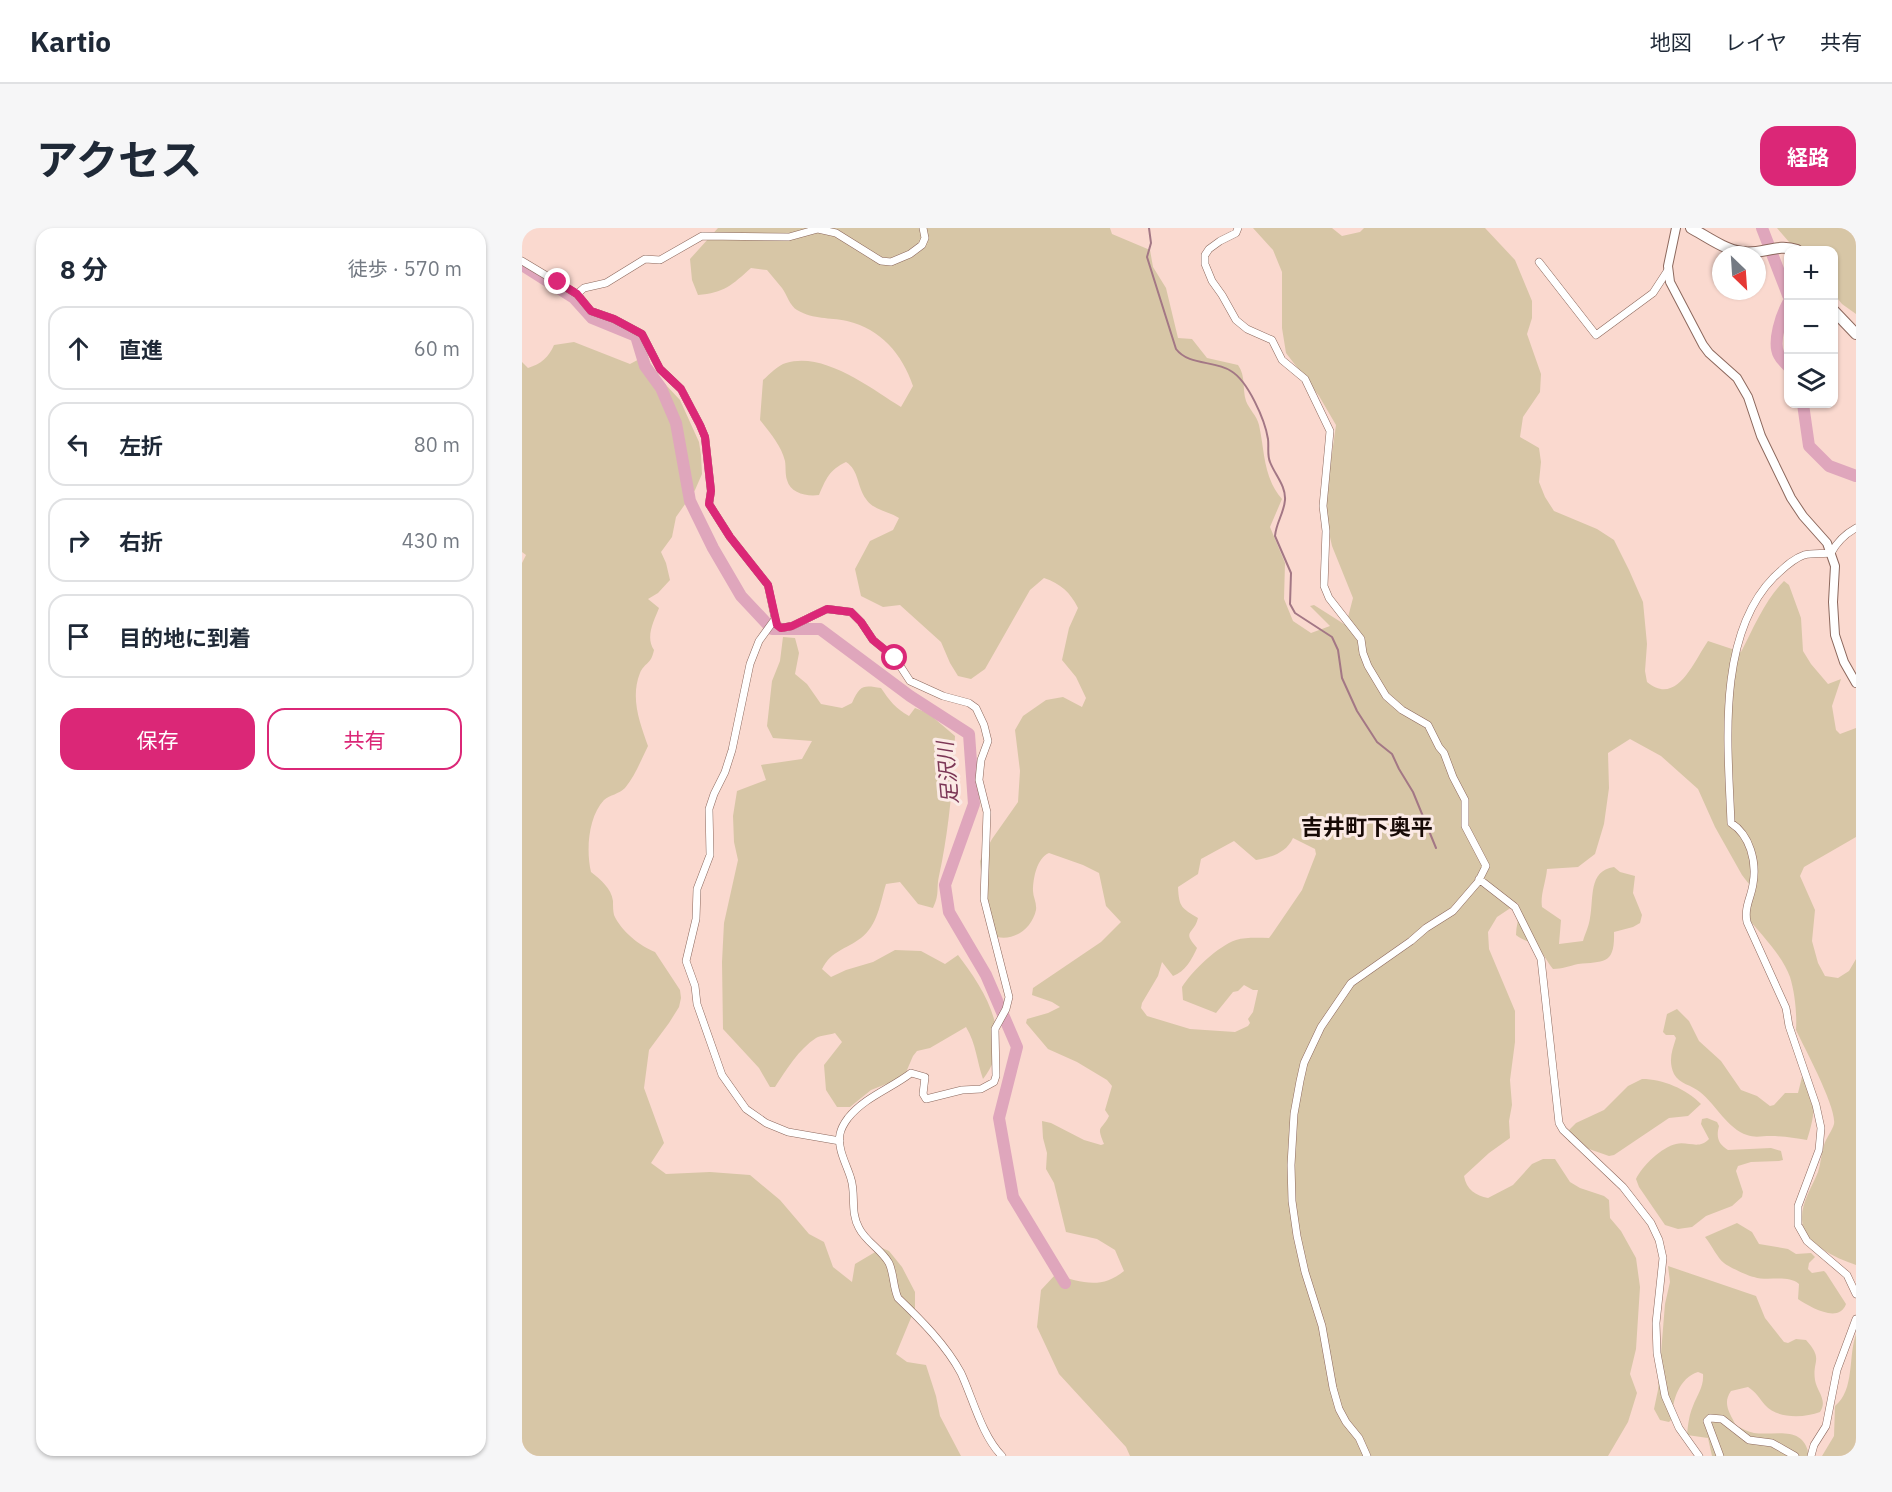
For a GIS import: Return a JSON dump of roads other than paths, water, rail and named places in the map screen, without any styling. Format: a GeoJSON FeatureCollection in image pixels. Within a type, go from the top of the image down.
{"type":"FeatureCollection","features":[{"type":"Feature","properties":{"kind":"main road"},"geometry":{"type":"LineString","coordinates":[[1691,228],[1726,247],[1741,252],[1784,247]]}},
{"type":"Feature","properties":{"kind":"main road"},"geometry":{"type":"LineString","coordinates":[[1838,316],[1856,334]]}},
{"type":"Feature","properties":{"kind":"street"},"geometry":{"type":"LineString","coordinates":[[577,294],[584,288],[606,283],[645,259],[660,260],[702,236],[789,237],[818,229],[836,233],[881,261],[891,262],[905,257],[922,245],[925,238],[923,228]]}},
{"type":"Feature","properties":{"kind":"street"},"geometry":{"type":"LineString","coordinates":[[1238,228],[1236,233],[1220,241],[1205,255],[1205,264],[1212,281],[1236,320],[1247,329],[1272,340],[1281,360],[1305,379],[1330,431],[1323,506],[1326,531],[1324,586],[1329,598],[1361,639],[1368,666],[1386,696],[1401,710],[1428,724],[1465,800],[1466,826],[1486,866],[1465,899],[1453,911],[1351,983],[1322,1027],[1304,1063],[1300,1081],[1294,1114],[1291,1165],[1292,1201],[1297,1236],[1305,1272],[1322,1326],[1339,1409],[1359,1438],[1367,1456]]}},
{"type":"Feature","properties":{"kind":"street"},"geometry":{"type":"LineString","coordinates":[[1676,228],[1668,270],[1670,282],[1703,345],[1737,378],[1748,397],[1761,436],[1791,498],[1803,516],[1827,543],[1835,566],[1833,602],[1835,635],[1844,662],[1856,683]]}},
{"type":"Feature","properties":{"kind":"street"},"geometry":{"type":"LineString","coordinates":[[522,261],[577,294],[591,311],[614,319],[642,334],[660,369],[681,389],[705,437],[711,491],[709,504],[730,537],[768,585],[775,619],[781,628],[792,626],[827,609],[851,612],[873,640],[895,658],[910,681],[943,696],[969,703],[976,708],[984,724],[988,741],[981,760],[979,780],[987,812],[984,899],[1009,997],[1006,1009],[995,1029],[996,1076],[994,1082],[981,1089],[962,1090],[926,1099],[923,1094],[925,1077],[911,1073],[860,1105],[847,1120],[840,1134],[840,1141],[852,1181],[853,1211],[858,1226],[890,1264],[898,1298],[946,1350],[960,1371],[984,1430],[1002,1456]]}},
{"type":"Feature","properties":{"kind":"street"},"geometry":{"type":"LineString","coordinates":[[1539,262],[1596,336],[1653,293],[1668,270]]}},
{"type":"Feature","properties":{"kind":"street"},"geometry":{"type":"LineString","coordinates":[[1831,553],[1837,543],[1856,528]]}},
{"type":"Feature","properties":{"kind":"street"},"geometry":{"type":"LineString","coordinates":[[1831,553],[1805,555],[1794,560],[1765,586],[1755,601],[1740,637],[1733,669],[1728,761],[1731,823],[1743,835],[1752,853],[1754,868],[1753,884],[1745,910],[1747,922],[1786,1008],[1789,1026],[1816,1105],[1821,1128],[1819,1150],[1798,1206],[1798,1225],[1808,1241],[1847,1275],[1856,1294]]}},
{"type":"Feature","properties":{"kind":"street"},"geometry":{"type":"LineString","coordinates":[[775,619],[759,641],[750,664],[732,750],[709,809],[710,855],[697,889],[696,919],[686,961],[697,1004],[722,1075],[746,1109],[766,1123],[788,1132],[840,1141]]}},
{"type":"Feature","properties":{"kind":"street"},"geometry":{"type":"LineString","coordinates":[[1479,879],[1515,907],[1541,959],[1558,1113],[1563,1130],[1623,1187],[1651,1223],[1659,1240],[1663,1258],[1656,1323],[1665,1396],[1679,1428],[1699,1456]]}},
{"type":"Feature","properties":{"kind":"street"},"geometry":{"type":"LineString","coordinates":[[1811,1456],[1814,1445],[1826,1426],[1837,1370],[1856,1319]]}},
{"type":"Feature","properties":{"kind":"street"},"geometry":{"type":"LineString","coordinates":[[1720,1456],[1708,1427],[1707,1421],[1710,1418],[1722,1419],[1749,1440],[1772,1443],[1795,1456]]}},
{"type":"Feature","properties":{"kind":"waterway"},"geometry":{"type":"LineString","coordinates":[[1149,228],[1151,243],[1147,257],[1176,349],[1188,358],[1217,365],[1237,376],[1255,402],[1263,422],[1268,439],[1269,459],[1285,495],[1275,536],[1291,573],[1290,604],[1295,613],[1332,637],[1338,650],[1342,678],[1357,711],[1377,742],[1392,754],[1413,792],[1436,848]]}},
{"type":"Feature","properties":{"kind":"waterway"},"geometry":{"type":"LineString","coordinates":[[1762,228],[1784,285]]}},
{"type":"Feature","properties":{"kind":"waterway","name":"足沢川"},"geometry":{"type":"LineString","coordinates":[[522,265],[574,298],[592,318],[636,336],[645,366],[661,388],[676,423],[690,501],[713,548],[741,596],[772,629],[820,629],[910,696],[969,734],[974,804],[945,885],[949,912],[986,975],[1017,1047],[999,1118],[1013,1197],[1065,1283]]}},
{"type":"Feature","properties":{"kind":"waterway"},"geometry":{"type":"LineString","coordinates":[[1784,313],[1777,336],[1777,349],[1784,361]]}},
{"type":"Feature","properties":{"kind":"waterway"},"geometry":{"type":"LineString","coordinates":[[1804,408],[1809,446],[1829,466],[1856,476]]}},
{"type":"Feature","properties":{"kind":"district","name":"吉井町下奥平"},"geometry":{"type":"Point","coordinates":[1367,827]}}]}
